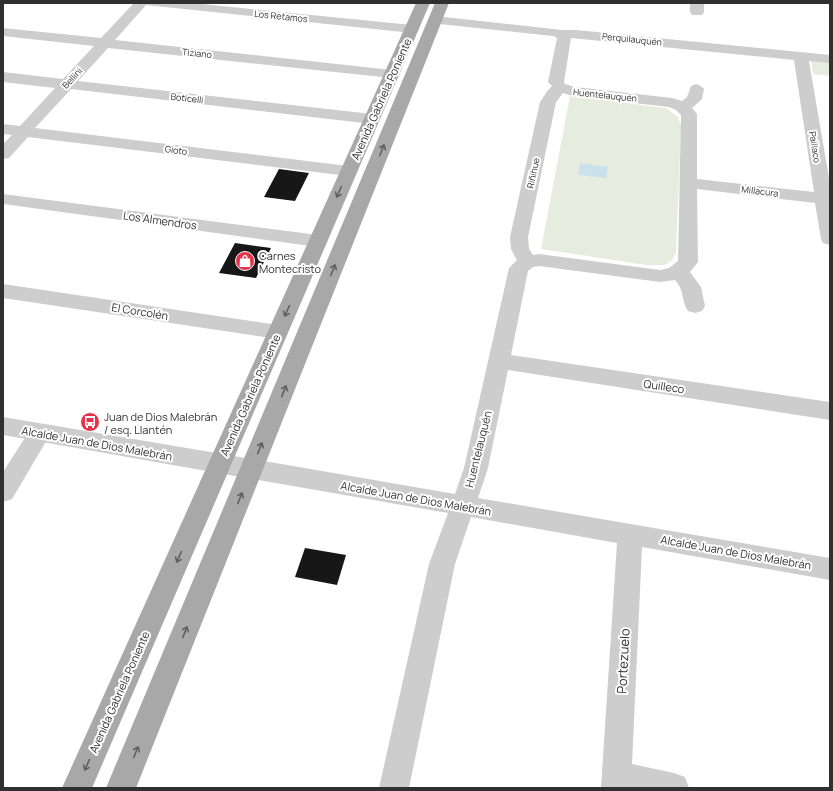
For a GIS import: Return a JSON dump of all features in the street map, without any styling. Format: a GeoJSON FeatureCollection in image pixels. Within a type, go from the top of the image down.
{"type":"FeatureCollection","features":[{"type":"Feature","properties":{"kind":"main road","name":"Avenida Gabriela Poniente"},"geometry":{"type":"LineString","coordinates":[[77,788],[423,3]]}},
{"type":"Feature","properties":{"kind":"main road","name":"Avenida Gabriela Poniente"},"geometry":{"type":"LineString","coordinates":[[121,788],[442,3]]}},
{"type":"Feature","properties":{"kind":"street","name":"Bellini"},"geometry":{"type":"LineString","coordinates":[[3,154],[141,3]]}},
{"type":"Feature","properties":{"kind":"street","name":"Los Retamos"},"geometry":{"type":"LineString","coordinates":[[151,3],[412,29]]}},
{"type":"Feature","properties":{"kind":"street","name":"Perquilauquén"},"geometry":{"type":"LineString","coordinates":[[435,20],[552,31],[561,34],[576,34],[830,59]]}},
{"type":"Feature","properties":{"kind":"street","name":"Tiziano"},"geometry":{"type":"LineString","coordinates":[[3,32],[392,74]]}},
{"type":"Feature","properties":{"kind":"street","name":"Huentelauquén"},"geometry":{"type":"LineString","coordinates":[[561,34],[564,37],[556,79],[557,85],[560,87],[573,91],[666,101],[682,107]]}},
{"type":"Feature","properties":{"kind":"street","name":"Paillaco"},"geometry":{"type":"LineString","coordinates":[[801,56],[827,199],[830,239]]}},
{"type":"Feature","properties":{"kind":"street","name":"Boticelli"},"geometry":{"type":"LineString","coordinates":[[3,77],[372,119]]}},
{"type":"Feature","properties":{"kind":"street","name":"Riñihue"},"geometry":{"type":"LineString","coordinates":[[527,262],[520,250],[519,237],[548,102],[553,93],[560,87]]}},
{"type":"Feature","properties":{"kind":"street"},"geometry":{"type":"LineString","coordinates":[[527,262],[539,260],[660,276],[679,272],[688,262],[689,256],[690,119],[687,110],[682,107],[694,99],[696,88]]}},
{"type":"Feature","properties":{"kind":"street","name":"Gioto"},"geometry":{"type":"LineString","coordinates":[[3,129],[348,171]]}},
{"type":"Feature","properties":{"kind":"street","name":"Millacura"},"geometry":{"type":"LineString","coordinates":[[690,183],[827,199]]}},
{"type":"Feature","properties":{"kind":"street","name":"Los Almendros"},"geometry":{"type":"LineString","coordinates":[[3,199],[318,241]]}},
{"type":"Feature","properties":{"kind":"street","name":"Huentelauquén"},"geometry":{"type":"LineString","coordinates":[[394,788],[442,564],[476,468],[517,272],[519,268],[527,262]]}},
{"type":"Feature","properties":{"kind":"street"},"geometry":{"type":"LineString","coordinates":[[679,272],[693,290],[695,306]]}},
{"type":"Feature","properties":{"kind":"street","name":"El Corcolén"},"geometry":{"type":"LineString","coordinates":[[3,291],[278,332]]}},
{"type":"Feature","properties":{"kind":"street","name":"Quilleco"},"geometry":{"type":"LineString","coordinates":[[499,361],[830,411]]}},
{"type":"Feature","properties":{"kind":"street","name":"Alcalde Juan de Dios Malebrán"},"geometry":{"type":"LineString","coordinates":[[3,426],[830,569]]}},
{"type":"Feature","properties":{"kind":"street"},"geometry":{"type":"LineString","coordinates":[[3,492],[40,433]]}},
{"type":"Feature","properties":{"kind":"street","name":"Portezuelo"},"geometry":{"type":"LineString","coordinates":[[616,782],[630,534]]}},
{"type":"Feature","properties":{"kind":"street"},"geometry":{"type":"LineString","coordinates":[[616,782],[674,788]]}},
{"type":"Feature","properties":{"kind":"green space"},"geometry":{"type":"Polygon","coordinates":[[[811,60],[830,62],[830,76],[813,74],[811,60]]]}},
{"type":"Feature","properties":{"kind":"green space"},"geometry":{"type":"Polygon","coordinates":[[[570,96],[666,108],[678,117],[681,126],[676,253],[672,260],[665,265],[646,265],[541,249],[570,96]]]}},
{"type":"Feature","properties":{"kind":"water"},"geometry":{"type":"Polygon","coordinates":[[[580,163],[608,167],[606,178],[578,175],[580,163]]]}},
{"type":"Feature","properties":{"kind":"building"},"geometry":{"type":"Polygon","coordinates":[[[279,169],[309,173],[295,201],[264,197],[279,169]]]}},
{"type":"Feature","properties":{"kind":"building","name":"Carnes Montecristo"},"geometry":{"type":"Polygon","coordinates":[[[235,243],[271,248],[256,278],[219,273],[235,243]]]}},
{"type":"Feature","properties":{"kind":"building"},"geometry":{"type":"Polygon","coordinates":[[[305,548],[346,555],[337,585],[295,577],[305,548]]]}},
{"type":"Feature","properties":{"kind":"place","name":"Carnes Montecristo"},"geometry":{"type":"Point","coordinates":[245,261]}},
{"type":"Feature","properties":{"kind":"place","name":"Juan de Dios Malebrán / esq. Llantén"},"geometry":{"type":"Point","coordinates":[90,422]}}]}
